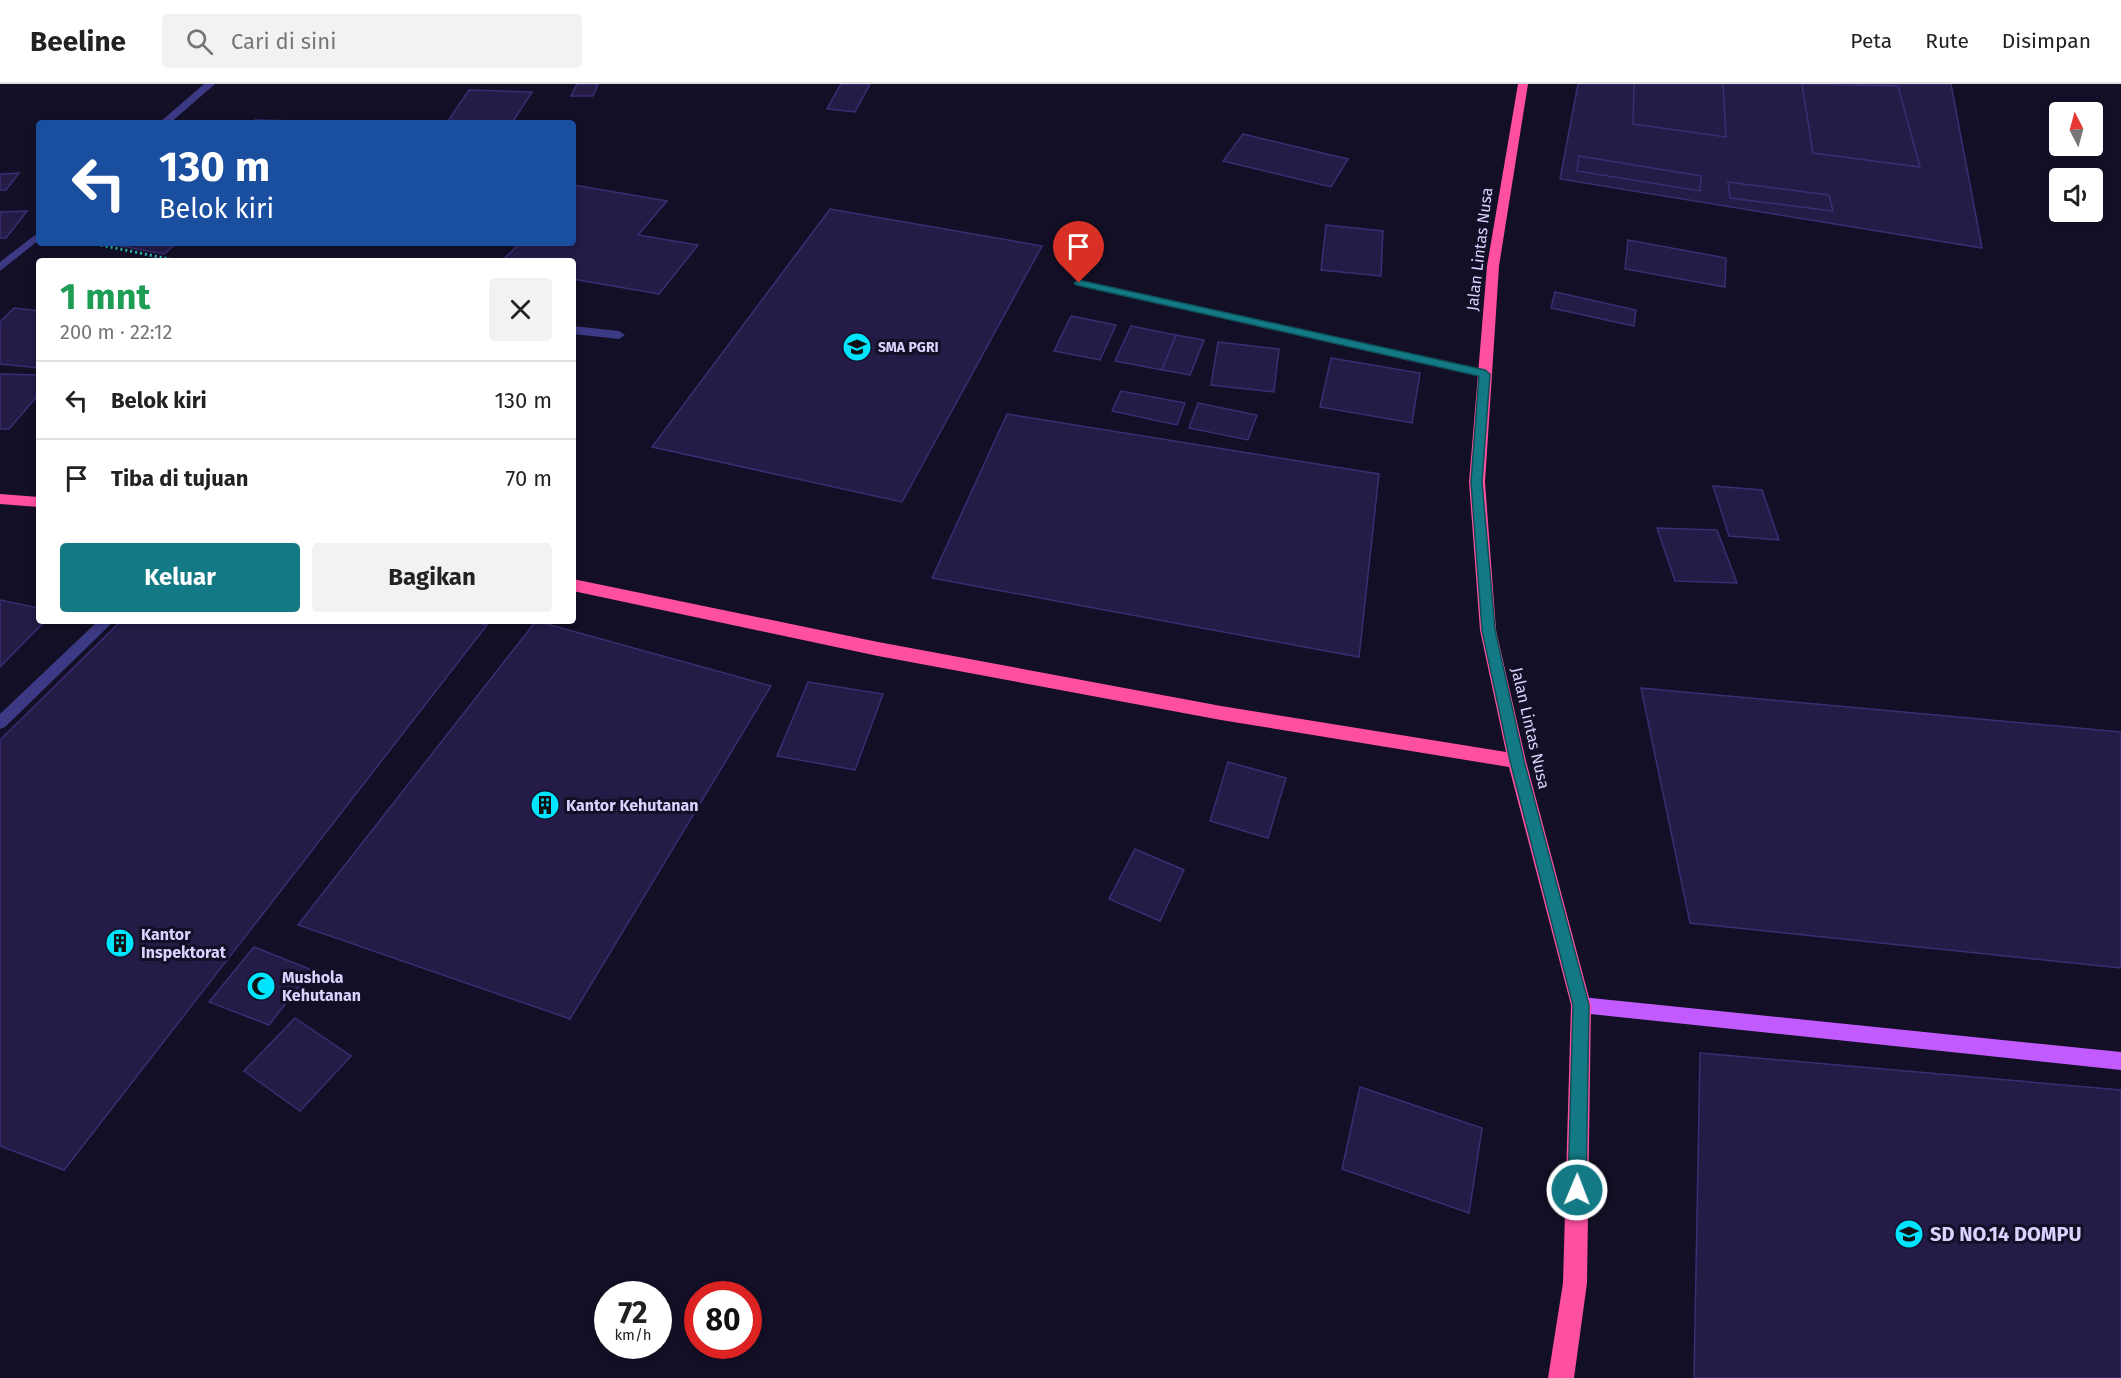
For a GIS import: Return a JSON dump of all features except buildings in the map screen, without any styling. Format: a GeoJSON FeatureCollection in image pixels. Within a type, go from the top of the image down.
{"type":"FeatureCollection","features":[{"type":"Feature","properties":{"kind":"highway","name":"Jalan Lintas Nusa"},"geometry":{"type":"LineString","coordinates":[[1523,84],[1493,266],[1477,482],[1488,630],[1517,761],[1581,1005],[1575,1283],[1561,1378]]}},
{"type":"Feature","properties":{"kind":"highway"},"geometry":{"type":"LineString","coordinates":[[0,499],[36,502]]}},
{"type":"Feature","properties":{"kind":"highway"},"geometry":{"type":"LineString","coordinates":[[576,586],[889,651],[1221,713],[1517,761]]}},
{"type":"Feature","properties":{"kind":"main road"},"geometry":{"type":"LineString","coordinates":[[1581,1005],[2121,1061]]}},
{"type":"Feature","properties":{"kind":"street"},"geometry":{"type":"LineString","coordinates":[[168,120],[210,84]]}},
{"type":"Feature","properties":{"kind":"street"},"geometry":{"type":"LineString","coordinates":[[0,268],[36,238]]}},
{"type":"Feature","properties":{"kind":"street"},"geometry":{"type":"LineString","coordinates":[[1079,283],[1485,374]]}},
{"type":"Feature","properties":{"kind":"street"},"geometry":{"type":"LineString","coordinates":[[576,330],[619,335]]}},
{"type":"Feature","properties":{"kind":"street"},"geometry":{"type":"LineString","coordinates":[[0,723],[104,624]]}},
{"type":"Feature","properties":{"kind":"path"},"geometry":{"type":"LineString","coordinates":[[106,246],[164,258]]}},
{"type":"Feature","properties":{"kind":"place","name":"SMA PGRI"},"geometry":{"type":"Point","coordinates":[857,347]}},
{"type":"Feature","properties":{"kind":"place","name":"Kantor Kehutanan"},"geometry":{"type":"Point","coordinates":[545,805]}},
{"type":"Feature","properties":{"kind":"place","name":"Kantor Inspektorat"},"geometry":{"type":"Point","coordinates":[120,943]}},
{"type":"Feature","properties":{"kind":"place","name":"Mushola Kehutanan"},"geometry":{"type":"Point","coordinates":[261,986]}},
{"type":"Feature","properties":{"kind":"place","name":"SD NO.14 DOMPU"},"geometry":{"type":"Point","coordinates":[1909,1234]}},
{"type":"Feature","properties":{"kind":"route"},"geometry":{"type":"LineString","coordinates":[[1079,283],[1485,374],[1477,482],[1488,630],[1517,761],[1581,1005],[1577,1190]]}}]}
